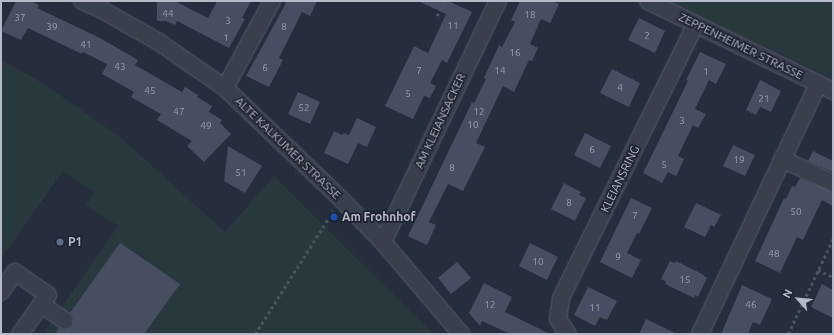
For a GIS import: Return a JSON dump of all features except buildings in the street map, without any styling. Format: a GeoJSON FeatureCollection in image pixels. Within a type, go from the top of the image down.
{"type":"FeatureCollection","features":[{"type":"Feature","properties":{"kind":"street","name":"ALTE KALKUMER STRASSE"},"geometry":{"type":"LineString","coordinates":[[82,1],[104,11],[159,42],[225,88],[384,242],[462,334]]}},
{"type":"Feature","properties":{"kind":"street"},"geometry":{"type":"LineString","coordinates":[[225,88],[272,1]]}},
{"type":"Feature","properties":{"kind":"street","name":"AM KLEIANSACKER"},"geometry":{"type":"LineString","coordinates":[[384,242],[498,1]]}},
{"type":"Feature","properties":{"kind":"street","name":"ZEPPENHEIMER STRASSE"},"geometry":{"type":"LineString","coordinates":[[648,1],[833,91]]}},
{"type":"Feature","properties":{"kind":"street","name":"KLEIANSRING"},"geometry":{"type":"LineString","coordinates":[[568,334],[558,319],[561,298],[696,24]]}},
{"type":"Feature","properties":{"kind":"street"},"geometry":{"type":"LineString","coordinates":[[700,334],[818,84]]}},
{"type":"Feature","properties":{"kind":"street"},"geometry":{"type":"LineString","coordinates":[[782,159],[833,183]]}},
{"type":"Feature","properties":{"kind":"street"},"geometry":{"type":"LineString","coordinates":[[1,292],[15,272],[48,295],[20,334]]}},
{"type":"Feature","properties":{"kind":"street"},"geometry":{"type":"LineString","coordinates":[[41,304],[65,321]]}},
{"type":"Feature","properties":{"kind":"path"},"geometry":{"type":"LineString","coordinates":[[437,16],[444,1]]}},
{"type":"Feature","properties":{"kind":"path"},"geometry":{"type":"LineString","coordinates":[[255,334],[341,199]]}},
{"type":"Feature","properties":{"kind":"path"},"geometry":{"type":"LineString","coordinates":[[788,334],[833,239]]}},
{"type":"Feature","properties":{"kind":"path"},"geometry":{"type":"LineString","coordinates":[[818,270],[833,277]]}},
{"type":"Feature","properties":{"kind":"shaded area"},"geometry":{"type":"Polygon","coordinates":[[[670,1],[833,1],[833,79],[670,1]]]}},
{"type":"Feature","properties":{"kind":"shaded area"},"geometry":{"type":"Polygon","coordinates":[[[1,60],[38,80],[120,137],[225,232],[274,176],[433,334],[43,334],[118,226],[86,205],[94,192],[63,171],[1,259],[1,60]]]}},
{"type":"Feature","properties":{"kind":"place","name":"Am Frohnhof"},"geometry":{"type":"Point","coordinates":[334,217]}},
{"type":"Feature","properties":{"kind":"place","name":"P1"},"geometry":{"type":"Point","coordinates":[60,242]}}]}
